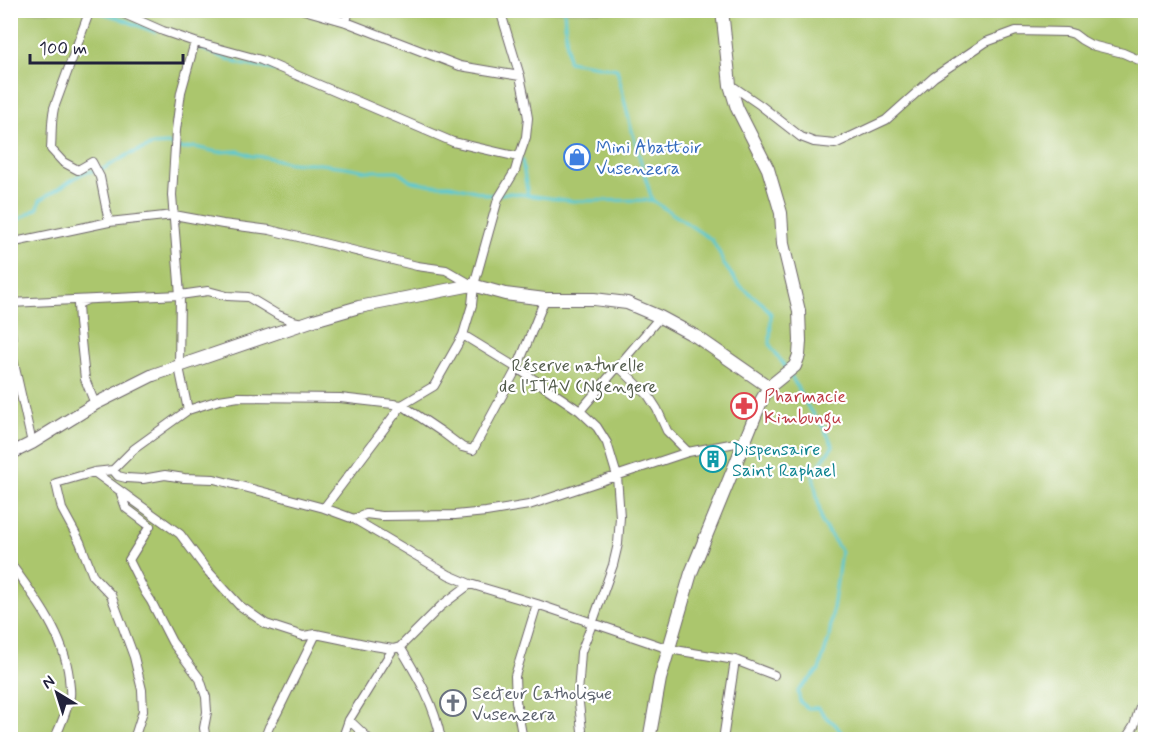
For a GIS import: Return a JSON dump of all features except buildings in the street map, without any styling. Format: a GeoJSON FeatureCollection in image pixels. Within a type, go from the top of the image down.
{"type":"FeatureCollection","features":[{"type":"Feature","properties":{"kind":"street"},"geometry":{"type":"LineString","coordinates":[[90,10],[54,108],[51,121],[51,149],[63,162],[78,170],[92,162],[98,172],[109,222]]}},
{"type":"Feature","properties":{"kind":"street"},"geometry":{"type":"LineString","coordinates":[[115,10],[195,42],[261,60],[453,142],[519,157]]}},
{"type":"Feature","properties":{"kind":"street"},"geometry":{"type":"LineString","coordinates":[[304,10],[346,22],[460,66],[519,76]]}},
{"type":"Feature","properties":{"kind":"street"},"geometry":{"type":"LineString","coordinates":[[346,22],[349,10]]}},
{"type":"Feature","properties":{"kind":"street"},"geometry":{"type":"LineString","coordinates":[[324,508],[402,405],[434,386],[463,335],[472,305],[473,285],[498,199],[515,171],[526,137],[528,118],[519,76],[500,10]]}},
{"type":"Feature","properties":{"kind":"street"},"geometry":{"type":"LineString","coordinates":[[649,740],[660,679],[691,573],[762,399],[769,387],[795,366],[800,355],[799,311],[783,244],[781,213],[768,169],[737,108],[730,85],[722,10]]}},
{"type":"Feature","properties":{"kind":"street"},"geometry":{"type":"LineString","coordinates":[[730,85],[801,137],[814,142],[835,144],[886,120],[934,77],[978,46],[1016,31],[1074,34],[1091,45],[1123,52],[1146,63]]}},
{"type":"Feature","properties":{"kind":"street"},"geometry":{"type":"LineString","coordinates":[[188,410],[179,367],[180,295],[172,195],[181,92],[195,42]]}},
{"type":"Feature","properties":{"kind":"street"},"geometry":{"type":"LineString","coordinates":[[10,243],[109,222],[174,215],[270,230],[417,266],[446,270],[473,285],[505,294],[545,299],[594,299],[627,303],[660,317],[697,337],[769,387]]}},
{"type":"Feature","properties":{"kind":"street"},"geometry":{"type":"LineString","coordinates":[[10,303],[180,295],[208,291],[227,296],[248,297],[278,315],[303,323],[359,307],[473,285]]}},
{"type":"Feature","properties":{"kind":"street"},"geometry":{"type":"LineString","coordinates":[[90,299],[78,304],[85,379],[95,404]]}},
{"type":"Feature","properties":{"kind":"street"},"geometry":{"type":"LineString","coordinates":[[132,740],[143,711],[142,690],[134,657],[111,595],[93,576],[80,542],[62,509],[56,483],[94,472],[113,470],[134,450],[188,410],[219,400],[239,397],[340,398],[402,405],[462,447],[473,450],[517,368],[545,299]]}},
{"type":"Feature","properties":{"kind":"street"},"geometry":{"type":"LineString","coordinates":[[10,316],[13,359],[32,443]]}},
{"type":"Feature","properties":{"kind":"street"},"geometry":{"type":"LineString","coordinates":[[580,411],[660,317]]}},
{"type":"Feature","properties":{"kind":"street"},"geometry":{"type":"LineString","coordinates":[[10,454],[95,404],[153,375],[314,320]]}},
{"type":"Feature","properties":{"kind":"street"},"geometry":{"type":"LineString","coordinates":[[463,335],[580,411],[597,427],[607,443],[617,476],[620,518],[618,544],[613,565],[581,652],[578,694],[583,740]]}},
{"type":"Feature","properties":{"kind":"street"},"geometry":{"type":"LineString","coordinates":[[618,366],[648,395],[667,431],[688,452]]}},
{"type":"Feature","properties":{"kind":"street"},"geometry":{"type":"LineString","coordinates":[[354,519],[366,514],[455,515],[529,505],[688,452],[746,441]]}},
{"type":"Feature","properties":{"kind":"street"},"geometry":{"type":"LineString","coordinates":[[113,470],[118,476],[126,478],[143,479],[165,476],[214,479],[324,508],[354,519],[449,575],[470,584],[669,649],[735,660],[774,675]]}},
{"type":"Feature","properties":{"kind":"street"},"geometry":{"type":"LineString","coordinates":[[94,472],[180,534],[206,569],[239,605],[266,624],[303,636],[316,634],[374,646],[397,648],[418,677],[433,708],[441,737],[424,740]]}},
{"type":"Feature","properties":{"kind":"street"},"geometry":{"type":"LineString","coordinates":[[120,491],[126,508],[150,526],[129,560],[172,642],[201,679],[206,697],[207,712],[204,728],[206,740]]}},
{"type":"Feature","properties":{"kind":"street"},"geometry":{"type":"LineString","coordinates":[[10,563],[40,606],[60,644],[67,663],[71,693],[64,718],[54,740]]}},
{"type":"Feature","properties":{"kind":"street"},"geometry":{"type":"LineString","coordinates":[[342,740],[349,720],[397,648],[441,606],[470,584]]}},
{"type":"Feature","properties":{"kind":"street"},"geometry":{"type":"LineString","coordinates":[[522,740],[515,676],[537,604]]}},
{"type":"Feature","properties":{"kind":"street"},"geometry":{"type":"LineString","coordinates":[[264,740],[268,727],[316,634]]}},
{"type":"Feature","properties":{"kind":"street"},"geometry":{"type":"LineString","coordinates":[[723,740],[735,660]]}},
{"type":"Feature","properties":{"kind":"street"},"geometry":{"type":"LineString","coordinates":[[1125,740],[1134,726],[1146,687]]}},
{"type":"Feature","properties":{"kind":"street"},"geometry":{"type":"LineString","coordinates":[[349,720],[370,740]]}},
{"type":"Feature","properties":{"kind":"green space","name":"Réserve naturelle de l'ITAV (Ngengere"},"geometry":{"type":"Polygon","coordinates":[[[11,11],[1145,11],[1145,739],[11,739],[11,11]]]}},
{"type":"Feature","properties":{"kind":"waterway"},"geometry":{"type":"LineString","coordinates":[[92,10],[155,32]]}},
{"type":"Feature","properties":{"kind":"waterway"},"geometry":{"type":"LineString","coordinates":[[564,10],[568,61],[617,69],[652,200]]}},
{"type":"Feature","properties":{"kind":"waterway"},"geometry":{"type":"LineString","coordinates":[[195,46],[240,64],[275,70]]}},
{"type":"Feature","properties":{"kind":"waterway"},"geometry":{"type":"LineString","coordinates":[[10,221],[18,220],[38,208],[40,200],[83,173],[103,169],[128,155],[153,145],[169,144],[183,149],[195,147],[217,152],[239,151],[252,156],[289,163],[311,163],[367,171],[398,171],[411,181],[450,185],[488,195],[511,193],[573,201],[652,200],[712,240],[723,263],[739,285],[763,304],[771,314],[770,345],[786,368]]}},
{"type":"Feature","properties":{"kind":"waterway"},"geometry":{"type":"LineString","coordinates":[[520,160],[522,160],[528,196]]}},
{"type":"Feature","properties":{"kind":"waterway"},"geometry":{"type":"LineString","coordinates":[[790,374],[833,446],[813,475],[822,523],[841,551],[829,638],[819,670],[798,691],[800,702],[808,708],[818,708],[835,724],[847,740]]}},
{"type":"Feature","properties":{"kind":"place","name":"Mini Abattoir Vusenzera"},"geometry":{"type":"Point","coordinates":[577,157]}},
{"type":"Feature","properties":{"kind":"place","name":"Pharmacie Kimbungu"},"geometry":{"type":"Point","coordinates":[744,406]}},
{"type":"Feature","properties":{"kind":"place","name":"Dispensaire Saint Raphael"},"geometry":{"type":"Point","coordinates":[713,459]}},
{"type":"Feature","properties":{"kind":"place","name":"Secteur Catholique Vusenzera"},"geometry":{"type":"Point","coordinates":[453,703]}}]}
